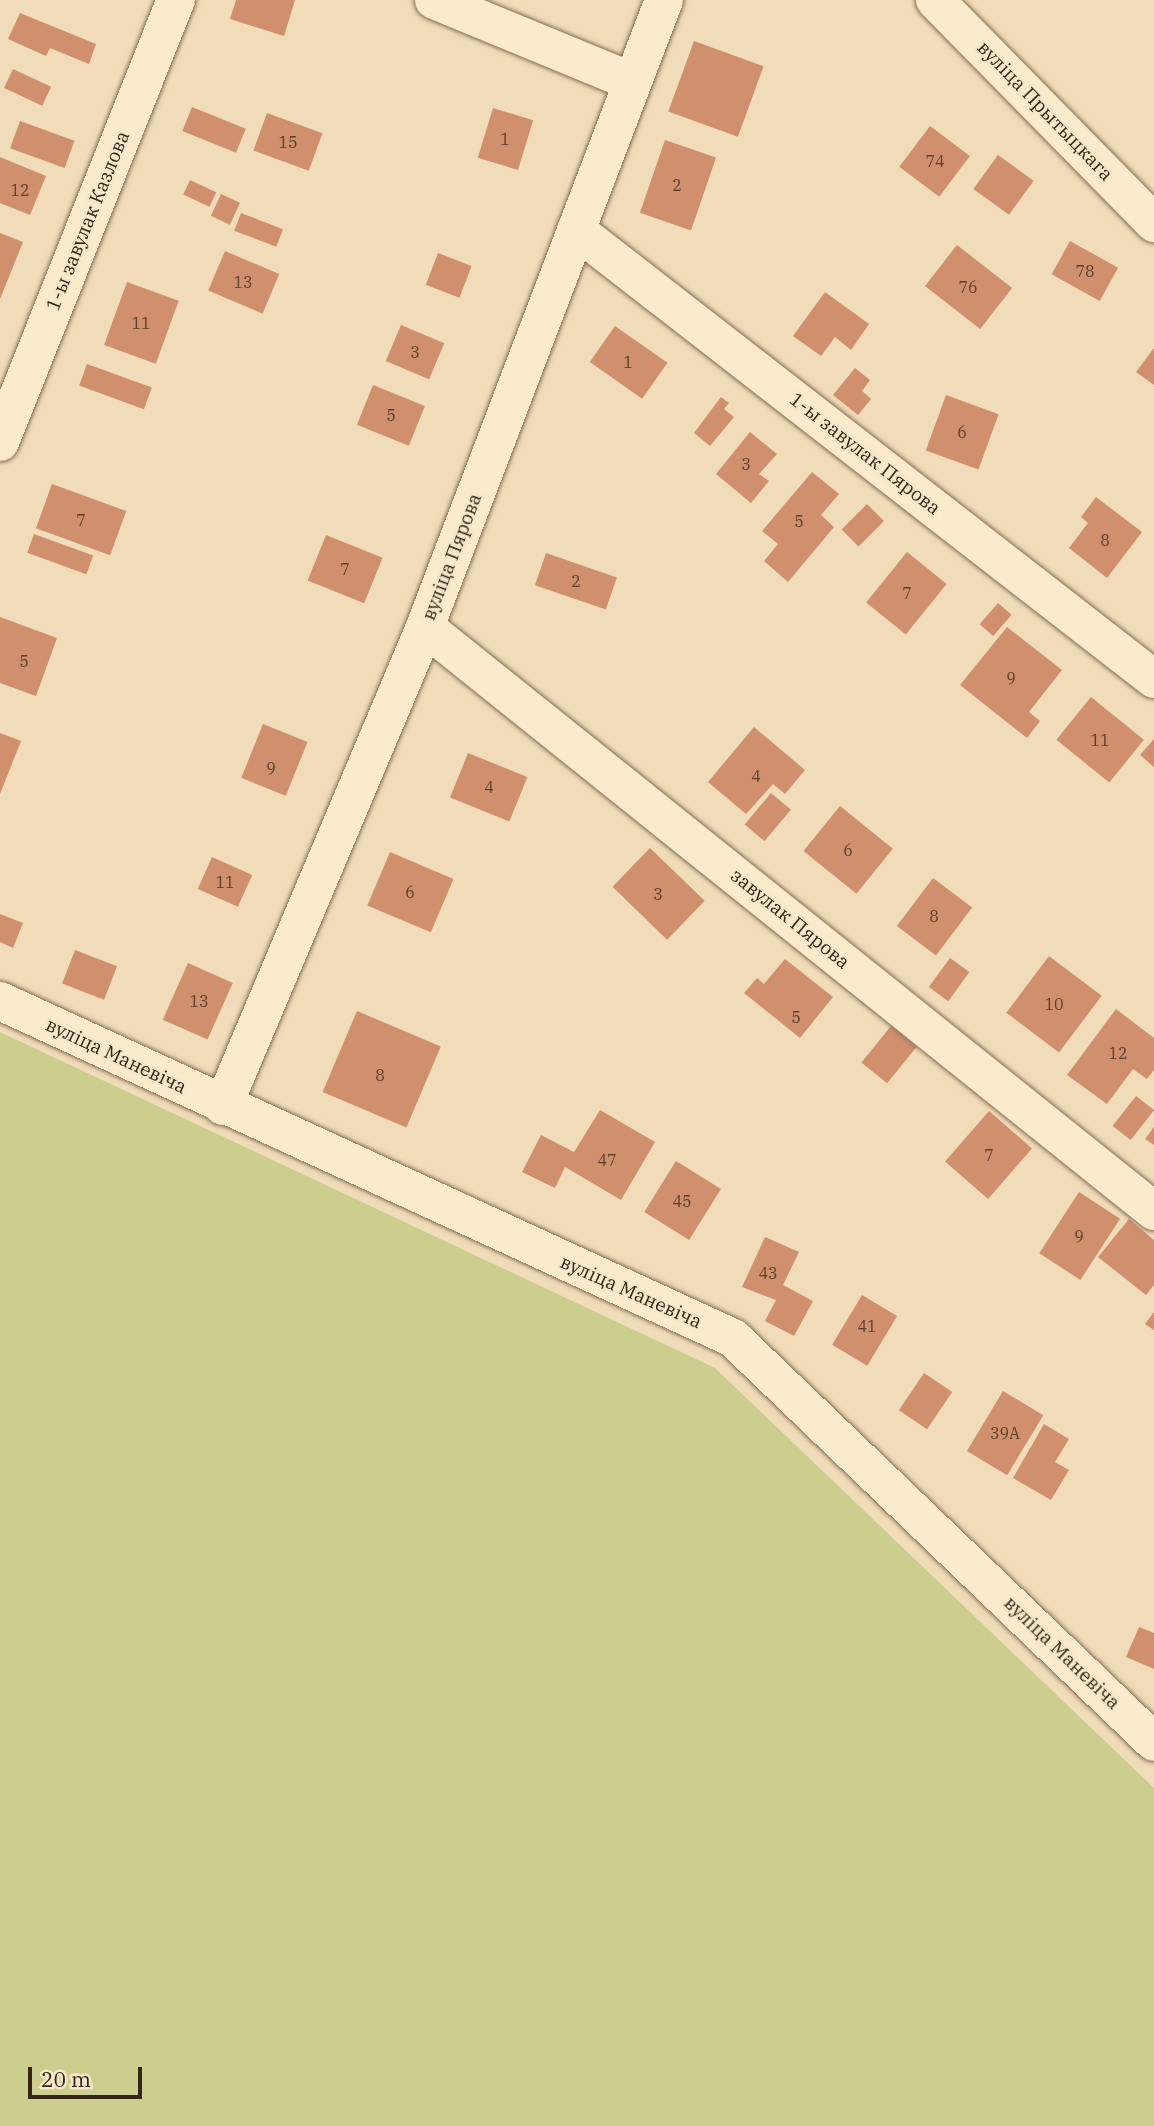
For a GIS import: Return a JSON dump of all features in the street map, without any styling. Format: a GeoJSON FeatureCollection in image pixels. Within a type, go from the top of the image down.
{"type":"FeatureCollection","features":[{"type":"Feature","properties":{"kind":"street","name":"1-ы завулак Казлова"},"geometry":{"type":"LineString","coordinates":[[0,442],[176,0]]}},
{"type":"Feature","properties":{"kind":"street"},"geometry":{"type":"LineString","coordinates":[[434,0],[631,81]]}},
{"type":"Feature","properties":{"kind":"street","name":"вуліца Пярова"},"geometry":{"type":"LineString","coordinates":[[223,1106],[425,627],[664,0]]}},
{"type":"Feature","properties":{"kind":"street","name":"вуліца Прытыцкага"},"geometry":{"type":"LineString","coordinates":[[935,0],[1154,223]]}},
{"type":"Feature","properties":{"kind":"street","name":"1-ы завулак Пярова"},"geometry":{"type":"LineString","coordinates":[[576,230],[1154,679]]}},
{"type":"Feature","properties":{"kind":"street","name":"завулак Пярова"},"geometry":{"type":"LineString","coordinates":[[425,627],[1154,1211]]}},
{"type":"Feature","properties":{"kind":"street","name":"вуліца Маневіча"},"geometry":{"type":"LineString","coordinates":[[0,1001],[223,1106],[733,1338],[1154,1742]]}},
{"type":"Feature","properties":{"kind":"green space"},"geometry":{"type":"Polygon","coordinates":[[[0,1032],[715,1368],[1154,1788],[1154,2126],[0,2126],[0,1032]]]}},
{"type":"Feature","properties":{"kind":"building"},"geometry":{"type":"Polygon","coordinates":[[[236,0],[295,0],[284,36],[230,19],[236,0]]]}},
{"type":"Feature","properties":{"kind":"building"},"geometry":{"type":"Polygon","coordinates":[[[20,13],[96,44],[89,64],[50,48],[46,56],[8,39],[20,13]]]}},
{"type":"Feature","properties":{"kind":"building"},"geometry":{"type":"Polygon","coordinates":[[[694,41],[764,66],[738,137],[668,111],[694,41]]]}},
{"type":"Feature","properties":{"kind":"building"},"geometry":{"type":"Polygon","coordinates":[[[13,69],[51,87],[42,106],[4,88],[13,69]]]}},
{"type":"Feature","properties":{"kind":"building"},"geometry":{"type":"Polygon","coordinates":[[[192,107],[246,129],[236,153],[182,131],[192,107]]]}},
{"type":"Feature","properties":{"kind":"building"},"geometry":{"type":"Polygon","coordinates":[[[493,108],[533,120],[518,170],[478,158],[493,108]]]}},
{"type":"Feature","properties":{"kind":"building"},"geometry":{"type":"Polygon","coordinates":[[[267,113],[322,133],[309,171],[253,151],[267,113]]]}},
{"type":"Feature","properties":{"kind":"building"},"geometry":{"type":"Polygon","coordinates":[[[20,121],[75,141],[65,168],[10,148],[20,121]]]}},
{"type":"Feature","properties":{"kind":"building"},"geometry":{"type":"Polygon","coordinates":[[[930,126],[970,156],[939,197],[899,167],[930,126]]]}},
{"type":"Feature","properties":{"kind":"building"},"geometry":{"type":"Polygon","coordinates":[[[665,140],[716,158],[691,230],[640,213],[665,140]]]}},
{"type":"Feature","properties":{"kind":"building"},"geometry":{"type":"Polygon","coordinates":[[[998,155],[1034,181],[1009,215],[973,189],[998,155]]]}},
{"type":"Feature","properties":{"kind":"building"},"geometry":{"type":"Polygon","coordinates":[[[0,157],[46,176],[30,215],[0,203],[0,157]]]}},
{"type":"Feature","properties":{"kind":"building"},"geometry":{"type":"Polygon","coordinates":[[[190,180],[216,192],[210,207],[183,195],[190,180]]]}},
{"type":"Feature","properties":{"kind":"building"},"geometry":{"type":"Polygon","coordinates":[[[221,194],[240,203],[230,225],[211,216],[221,194]]]}},
{"type":"Feature","properties":{"kind":"building"},"geometry":{"type":"Polygon","coordinates":[[[241,213],[283,229],[276,247],[234,231],[241,213]]]}},
{"type":"Feature","properties":{"kind":"building"},"geometry":{"type":"Polygon","coordinates":[[[0,233],[23,242],[0,299],[0,233]]]}},
{"type":"Feature","properties":{"kind":"building"},"geometry":{"type":"Polygon","coordinates":[[[1070,241],[1118,268],[1100,301],[1052,274],[1070,241]]]}},
{"type":"Feature","properties":{"kind":"building"},"geometry":{"type":"Polygon","coordinates":[[[957,245],[1012,288],[980,329],[925,286],[957,245]]]}},
{"type":"Feature","properties":{"kind":"building"},"geometry":{"type":"Polygon","coordinates":[[[225,251],[279,274],[263,314],[208,291],[225,251]]]}},
{"type":"Feature","properties":{"kind":"building"},"geometry":{"type":"Polygon","coordinates":[[[438,253],[472,266],[459,298],[426,285],[438,253]]]}},
{"type":"Feature","properties":{"kind":"building"},"geometry":{"type":"Polygon","coordinates":[[[127,282],[179,301],[156,364],[104,345],[127,282]]]}},
{"type":"Feature","properties":{"kind":"building"},"geometry":{"type":"Polygon","coordinates":[[[825,292],[869,324],[851,350],[835,337],[821,356],[793,336],[825,292]]]}},
{"type":"Feature","properties":{"kind":"building"},"geometry":{"type":"Polygon","coordinates":[[[401,325],[444,343],[429,379],[386,361],[401,325]]]}},
{"type":"Feature","properties":{"kind":"building"},"geometry":{"type":"Polygon","coordinates":[[[615,326],[667,363],[642,399],[590,362],[615,326]]]}},
{"type":"Feature","properties":{"kind":"building"},"geometry":{"type":"Polygon","coordinates":[[[1154,348],[1154,385],[1136,372],[1154,348]]]}},
{"type":"Feature","properties":{"kind":"building"},"geometry":{"type":"Polygon","coordinates":[[[87,364],[152,388],[144,409],[79,386],[87,364]]]}},
{"type":"Feature","properties":{"kind":"building"},"geometry":{"type":"Polygon","coordinates":[[[855,368],[870,380],[862,391],[871,399],[858,415],[833,395],[855,368]]]}},
{"type":"Feature","properties":{"kind":"building"},"geometry":{"type":"Polygon","coordinates":[[[373,385],[425,406],[409,446],[357,425],[373,385]]]}},
{"type":"Feature","properties":{"kind":"building"},"geometry":{"type":"Polygon","coordinates":[[[946,395],[999,414],[978,470],[926,450],[946,395]]]}},
{"type":"Feature","properties":{"kind":"building"},"geometry":{"type":"Polygon","coordinates":[[[721,397],[729,403],[724,409],[734,417],[710,446],[694,433],[721,397]]]}},
{"type":"Feature","properties":{"kind":"building"},"geometry":{"type":"Polygon","coordinates":[[[750,432],[777,454],[759,474],[769,481],[751,503],[716,474],[750,432]]]}},
{"type":"Feature","properties":{"kind":"building"},"geometry":{"type":"Polygon","coordinates":[[[812,472],[839,494],[821,515],[834,527],[788,582],[764,561],[778,544],[762,531],[812,472]]]}},
{"type":"Feature","properties":{"kind":"building"},"geometry":{"type":"Polygon","coordinates":[[[52,484],[126,511],[110,555],[36,528],[52,484]]]}},
{"type":"Feature","properties":{"kind":"building"},"geometry":{"type":"Polygon","coordinates":[[[1096,497],[1142,532],[1107,578],[1069,548],[1088,523],[1081,517],[1096,497]]]}},
{"type":"Feature","properties":{"kind":"building"},"geometry":{"type":"Polygon","coordinates":[[[867,504],[884,521],[859,546],[842,529],[867,504]]]}},
{"type":"Feature","properties":{"kind":"building"},"geometry":{"type":"Polygon","coordinates":[[[34,534],[93,556],[86,574],[27,553],[34,534]]]}},
{"type":"Feature","properties":{"kind":"building"},"geometry":{"type":"Polygon","coordinates":[[[326,535],[383,558],[364,603],[308,580],[326,535]]]}},
{"type":"Feature","properties":{"kind":"building"},"geometry":{"type":"Polygon","coordinates":[[[907,552],[947,584],[906,635],[866,603],[907,552]]]}},
{"type":"Feature","properties":{"kind":"building"},"geometry":{"type":"Polygon","coordinates":[[[546,553],[617,577],[606,610],[535,585],[546,553]]]}},
{"type":"Feature","properties":{"kind":"building"},"geometry":{"type":"Polygon","coordinates":[[[998,603],[1012,615],[993,636],[980,624],[998,603]]]}},
{"type":"Feature","properties":{"kind":"building"},"geometry":{"type":"Polygon","coordinates":[[[0,617],[57,638],[36,696],[0,683],[0,617]]]}},
{"type":"Feature","properties":{"kind":"building"},"geometry":{"type":"Polygon","coordinates":[[[1007,627],[1062,670],[1029,712],[1040,721],[1027,738],[960,685],[1007,627]]]}},
{"type":"Feature","properties":{"kind":"building"},"geometry":{"type":"Polygon","coordinates":[[[1091,697],[1144,740],[1109,783],[1056,740],[1091,697]]]}},
{"type":"Feature","properties":{"kind":"building"},"geometry":{"type":"Polygon","coordinates":[[[263,724],[308,742],[286,796],[241,778],[263,724]]]}},
{"type":"Feature","properties":{"kind":"building"},"geometry":{"type":"Polygon","coordinates":[[[754,727],[805,770],[785,794],[773,784],[746,814],[708,782],[754,727]]]}},
{"type":"Feature","properties":{"kind":"building"},"geometry":{"type":"Polygon","coordinates":[[[0,733],[21,741],[0,794],[0,733]]]}},
{"type":"Feature","properties":{"kind":"building"},"geometry":{"type":"Polygon","coordinates":[[[1154,739],[1154,767],[1140,755],[1154,739]]]}},
{"type":"Feature","properties":{"kind":"building"},"geometry":{"type":"Polygon","coordinates":[[[468,753],[527,777],[509,821],[450,798],[468,753]]]}},
{"type":"Feature","properties":{"kind":"building"},"geometry":{"type":"Polygon","coordinates":[[[771,793],[791,810],[765,841],[745,824],[771,793]]]}},
{"type":"Feature","properties":{"kind":"building"},"geometry":{"type":"Polygon","coordinates":[[[840,806],[893,849],[856,894],[803,851],[840,806]]]}},
{"type":"Feature","properties":{"kind":"building"},"geometry":{"type":"Polygon","coordinates":[[[650,848],[705,901],[667,940],[612,887],[650,848]]]}},
{"type":"Feature","properties":{"kind":"building"},"geometry":{"type":"Polygon","coordinates":[[[390,852],[454,879],[431,932],[367,905],[390,852]]]}},
{"type":"Feature","properties":{"kind":"building"},"geometry":{"type":"Polygon","coordinates":[[[212,857],[252,875],[238,907],[198,889],[212,857]]]}},
{"type":"Feature","properties":{"kind":"building"},"geometry":{"type":"Polygon","coordinates":[[[933,878],[972,907],[936,955],[897,926],[933,878]]]}},
{"type":"Feature","properties":{"kind":"building"},"geometry":{"type":"Polygon","coordinates":[[[0,914],[23,923],[13,948],[0,942],[0,914]]]}},
{"type":"Feature","properties":{"kind":"building"},"geometry":{"type":"Polygon","coordinates":[[[75,950],[117,966],[104,1000],[62,984],[75,950]]]}},
{"type":"Feature","properties":{"kind":"building"},"geometry":{"type":"Polygon","coordinates":[[[1049,956],[1102,996],[1059,1052],[1006,1013],[1049,956]]]}},
{"type":"Feature","properties":{"kind":"building"},"geometry":{"type":"Polygon","coordinates":[[[950,958],[969,972],[948,1001],[929,987],[950,958]]]}},
{"type":"Feature","properties":{"kind":"building"},"geometry":{"type":"Polygon","coordinates":[[[785,959],[833,997],[800,1038],[744,993],[757,978],[764,984],[785,959]]]}},
{"type":"Feature","properties":{"kind":"building"},"geometry":{"type":"Polygon","coordinates":[[[188,963],[233,983],[208,1040],[163,1020],[188,963]]]}},
{"type":"Feature","properties":{"kind":"building"},"geometry":{"type":"Polygon","coordinates":[[[1116,1009],[1154,1038],[1154,1070],[1147,1079],[1133,1069],[1107,1104],[1067,1075],[1116,1009]]]}},
{"type":"Feature","properties":{"kind":"building"},"geometry":{"type":"Polygon","coordinates":[[[357,1011],[441,1047],[406,1128],[323,1092],[357,1011]]]}},
{"type":"Feature","properties":{"kind":"building"},"geometry":{"type":"Polygon","coordinates":[[[891,1026],[917,1047],[887,1083],[861,1063],[891,1026]]]}},
{"type":"Feature","properties":{"kind":"building"},"geometry":{"type":"Polygon","coordinates":[[[1136,1096],[1154,1110],[1131,1140],[1113,1126],[1136,1096]]]}},
{"type":"Feature","properties":{"kind":"building"},"geometry":{"type":"Polygon","coordinates":[[[600,1110],[655,1142],[621,1200],[565,1167],[555,1188],[522,1172],[541,1135],[574,1152],[600,1110]]]}},
{"type":"Feature","properties":{"kind":"building"},"geometry":{"type":"Polygon","coordinates":[[[989,1111],[1032,1148],[988,1199],[945,1162],[989,1111]]]}},
{"type":"Feature","properties":{"kind":"building"},"geometry":{"type":"Polygon","coordinates":[[[1154,1127],[1154,1145],[1145,1139],[1154,1127]]]}},
{"type":"Feature","properties":{"kind":"building"},"geometry":{"type":"Polygon","coordinates":[[[676,1161],[721,1189],[689,1240],[644,1212],[676,1161]]]}},
{"type":"Feature","properties":{"kind":"building"},"geometry":{"type":"Polygon","coordinates":[[[1079,1192],[1120,1219],[1080,1280],[1039,1253],[1079,1192]]]}},
{"type":"Feature","properties":{"kind":"building"},"geometry":{"type":"Polygon","coordinates":[[[1129,1219],[1154,1240],[1154,1285],[1146,1295],[1098,1257],[1129,1219]]]}},
{"type":"Feature","properties":{"kind":"building"},"geometry":{"type":"Polygon","coordinates":[[[765,1237],[799,1252],[783,1285],[813,1301],[794,1336],[765,1321],[776,1300],[742,1287],[765,1237]]]}},
{"type":"Feature","properties":{"kind":"building"},"geometry":{"type":"Polygon","coordinates":[[[862,1295],[897,1316],[867,1366],[832,1345],[862,1295]]]}},
{"type":"Feature","properties":{"kind":"building"},"geometry":{"type":"Polygon","coordinates":[[[1154,1312],[1154,1330],[1145,1324],[1154,1312]]]}},
{"type":"Feature","properties":{"kind":"building"},"geometry":{"type":"Polygon","coordinates":[[[924,1373],[952,1392],[927,1429],[899,1410],[924,1373]]]}},
{"type":"Feature","properties":{"kind":"building"},"geometry":{"type":"Polygon","coordinates":[[[1003,1391],[1043,1415],[1007,1475],[967,1451],[1003,1391]]]}},
{"type":"Feature","properties":{"kind":"building"},"geometry":{"type":"Polygon","coordinates":[[[1044,1424],[1069,1439],[1055,1462],[1069,1470],[1051,1500],[1013,1478],[1044,1424]]]}},
{"type":"Feature","properties":{"kind":"building"},"geometry":{"type":"Polygon","coordinates":[[[1139,1627],[1154,1633],[1154,1669],[1126,1657],[1139,1627]]]}}]}
